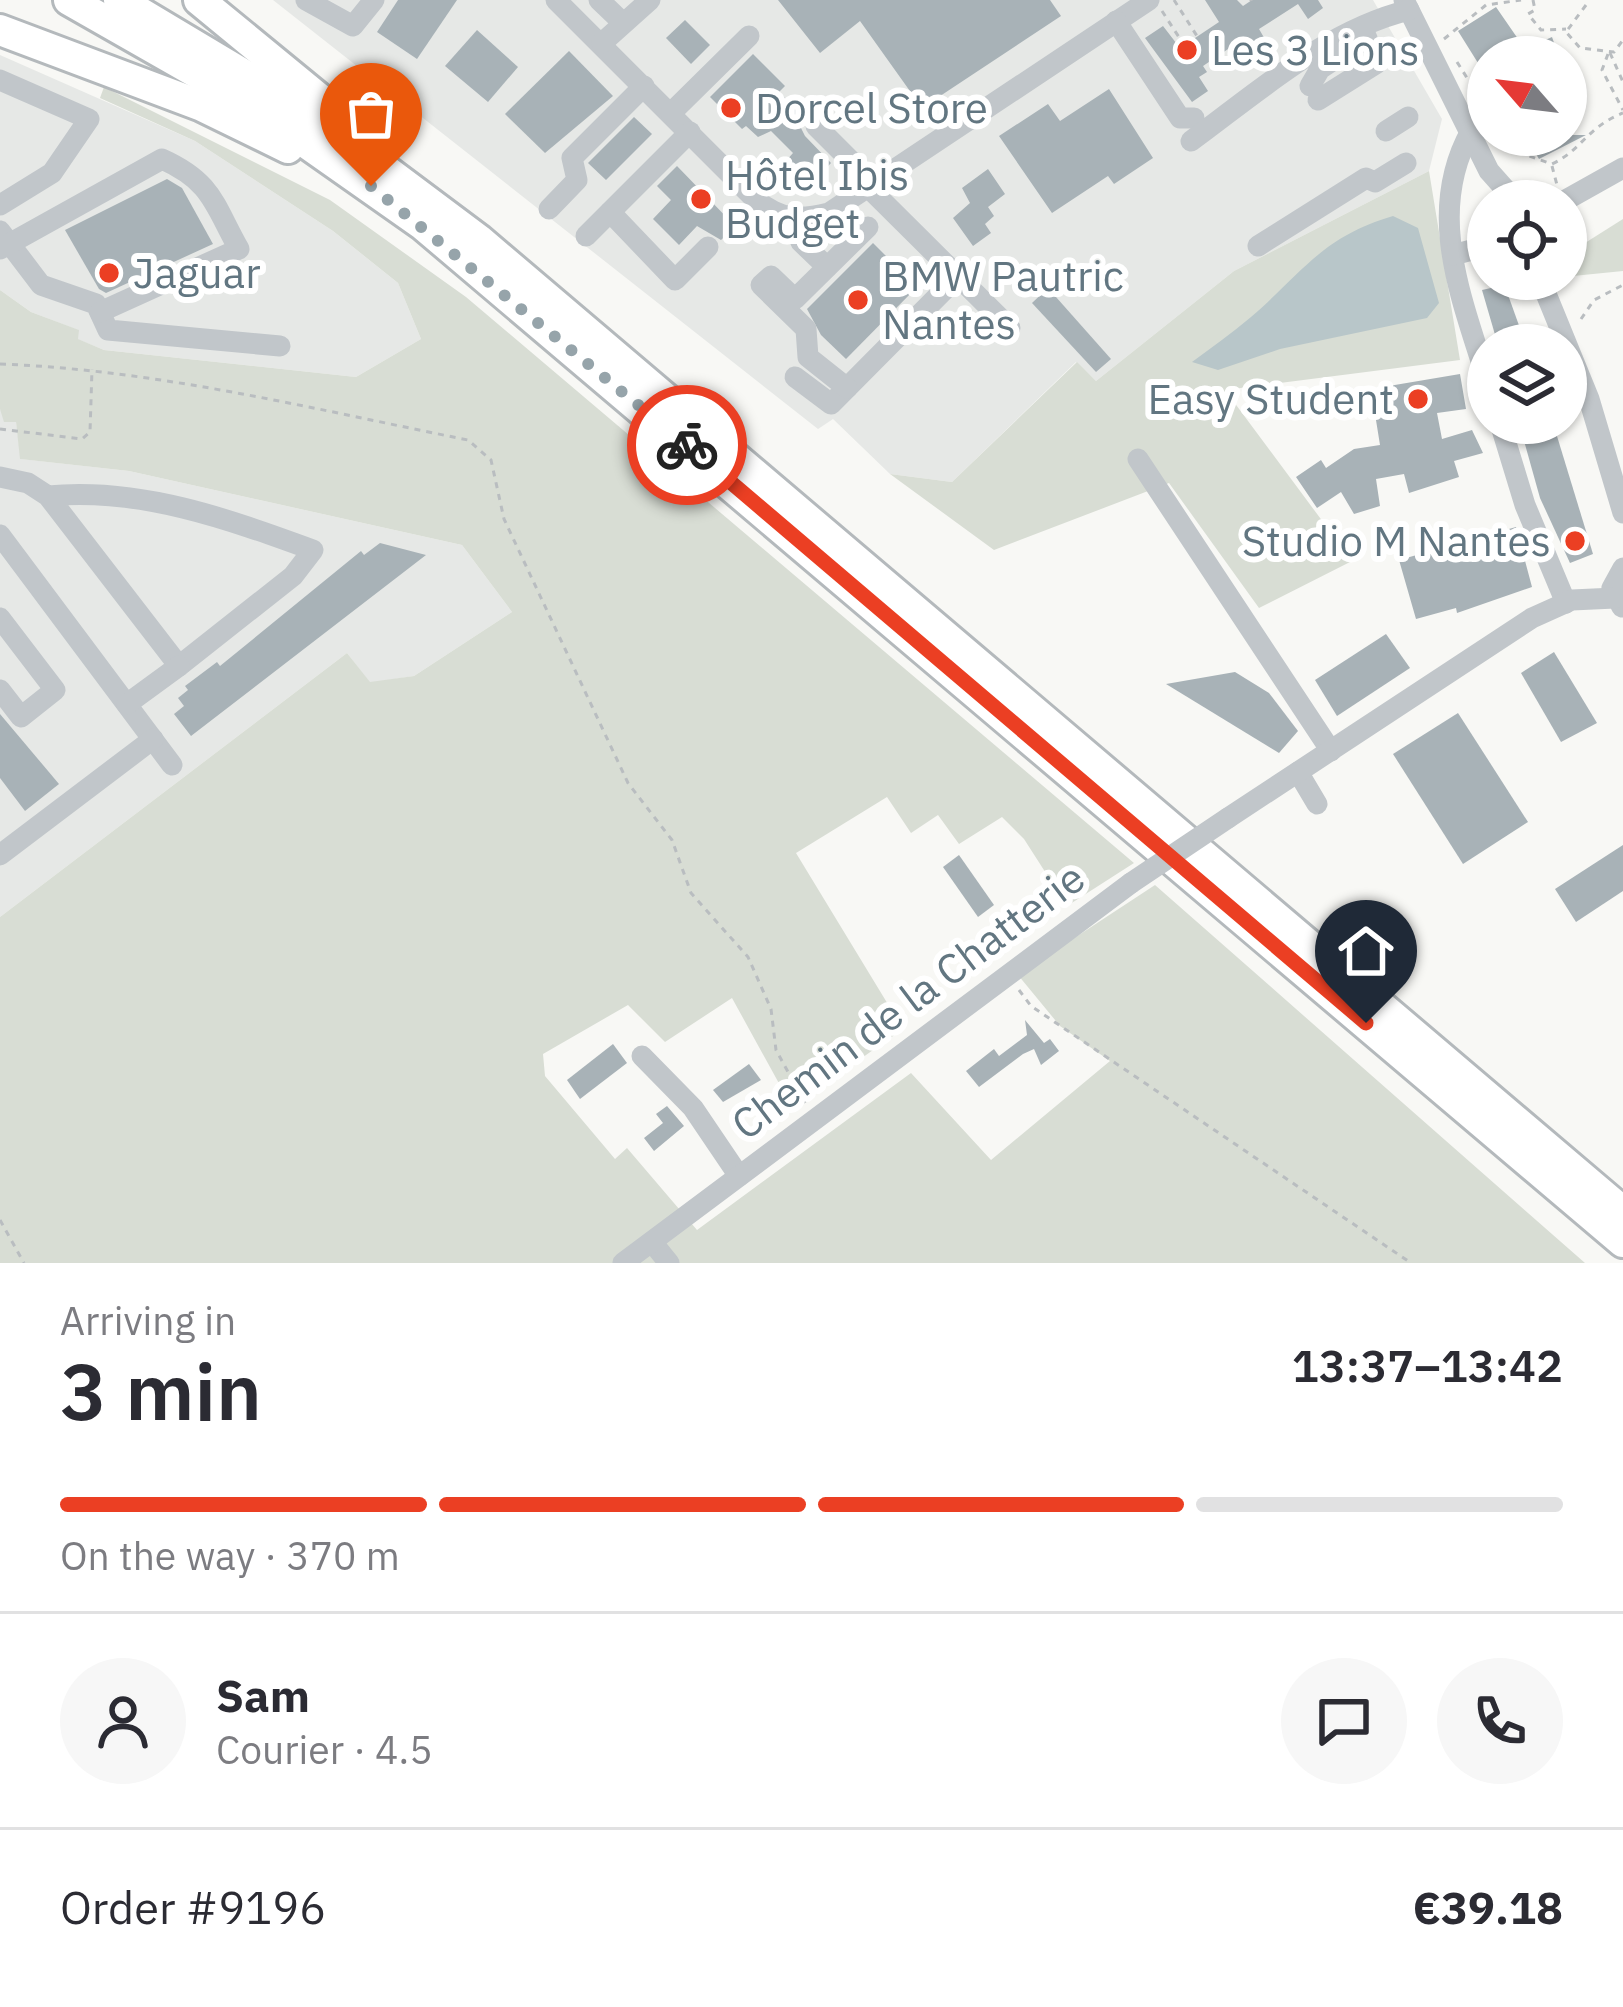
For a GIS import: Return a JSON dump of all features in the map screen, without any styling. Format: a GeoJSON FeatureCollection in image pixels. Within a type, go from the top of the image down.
{"type":"FeatureCollection","features":[{"type":"Feature","properties":{"kind":"highway"},"geometry":{"type":"LineString","coordinates":[[69,0],[264,112],[423,225],[1623,1242]]}},
{"type":"Feature","properties":{"kind":"highway"},"geometry":{"type":"LineString","coordinates":[[119,0],[260,82],[372,158],[521,274],[1623,1212]]}},
{"type":"Feature","properties":{"kind":"highway"},"geometry":{"type":"LineString","coordinates":[[199,0],[366,136],[372,158]]}},
{"type":"Feature","properties":{"kind":"highway"},"geometry":{"type":"LineString","coordinates":[[0,30],[239,123],[337,179],[400,224],[423,225]]}},
{"type":"Feature","properties":{"kind":"street"},"geometry":{"type":"LineString","coordinates":[[306,0],[353,26],[374,0]]}},
{"type":"Feature","properties":{"kind":"street"},"geometry":{"type":"LineString","coordinates":[[556,0],[756,200],[776,215],[792,218],[829,213],[1152,0]]}},
{"type":"Feature","properties":{"kind":"street"},"geometry":{"type":"LineString","coordinates":[[599,0],[622,22]]}},
{"type":"Feature","properties":{"kind":"street"},"geometry":{"type":"LineString","coordinates":[[602,43],[650,0]]}},
{"type":"Feature","properties":{"kind":"street"},"geometry":{"type":"LineString","coordinates":[[1116,21],[1192,129],[1406,5],[1467,123]]}},
{"type":"Feature","properties":{"kind":"street"},"geometry":{"type":"LineString","coordinates":[[671,113],[749,36]]}},
{"type":"Feature","properties":{"kind":"street"},"geometry":{"type":"LineString","coordinates":[[1346,43],[1320,69],[1314,93],[1377,63]]}},
{"type":"Feature","properties":{"kind":"street"},"geometry":{"type":"LineString","coordinates":[[0,80],[88,119],[52,172],[0,205]]}},
{"type":"Feature","properties":{"kind":"street"},"geometry":{"type":"LineString","coordinates":[[549,209],[577,180],[572,158],[644,86]]}},
{"type":"Feature","properties":{"kind":"street"},"geometry":{"type":"LineString","coordinates":[[1386,131],[1408,117]]}},
{"type":"Feature","properties":{"kind":"street"},"geometry":{"type":"LineString","coordinates":[[816,126],[1010,328]]}},
{"type":"Feature","properties":{"kind":"street"},"geometry":{"type":"LineString","coordinates":[[586,236],[690,132]]}},
{"type":"Feature","properties":{"kind":"street"},"geometry":{"type":"LineString","coordinates":[[1467,138],[1457,156],[1445,207],[1472,324]]}},
{"type":"Feature","properties":{"kind":"street"},"geometry":{"type":"LineString","coordinates":[[100,312],[239,249],[221,205],[190,172],[162,159],[3,241],[41,285],[97,304],[100,312],[108,330],[280,346]]}},
{"type":"Feature","properties":{"kind":"street"},"geometry":{"type":"LineString","coordinates":[[1258,246],[1366,178],[1375,182],[1406,163]]}},
{"type":"Feature","properties":{"kind":"street"},"geometry":{"type":"LineString","coordinates":[[1587,188],[1623,168]]}},
{"type":"Feature","properties":{"kind":"street"},"geometry":{"type":"LineString","coordinates":[[610,212],[675,280],[708,248]]}},
{"type":"Feature","properties":{"kind":"street"},"geometry":{"type":"LineString","coordinates":[[792,218],[801,242],[827,267]]}},
{"type":"Feature","properties":{"kind":"street"},"geometry":{"type":"LineString","coordinates":[[847,388],[808,357],[806,329],[761,285],[771,276],[795,299],[868,226]]}},
{"type":"Feature","properties":{"kind":"street"},"geometry":{"type":"LineString","coordinates":[[1453,255],[1467,251]]}},
{"type":"Feature","properties":{"kind":"street"},"geometry":{"type":"LineString","coordinates":[[795,377],[831,404],[958,276]]}},
{"type":"Feature","properties":{"kind":"street"},"geometry":{"type":"LineString","coordinates":[[1549,300],[1589,399],[1623,513]]}},
{"type":"Feature","properties":{"kind":"street"},"geometry":{"type":"LineString","coordinates":[[1507,444],[1566,603]]}},
{"type":"Feature","properties":{"kind":"street"},"geometry":{"type":"LineString","coordinates":[[1138,459],[1331,751]]}},
{"type":"Feature","properties":{"kind":"street"},"geometry":{"type":"LineString","coordinates":[[0,477],[28,483],[47,496],[178,666]]}},
{"type":"Feature","properties":{"kind":"street"},"geometry":{"type":"LineString","coordinates":[[47,496],[130,497],[188,508],[314,550],[293,576],[127,704]]}},
{"type":"Feature","properties":{"kind":"street"},"geometry":{"type":"LineString","coordinates":[[0,536],[172,765]]}},
{"type":"Feature","properties":{"kind":"street"},"geometry":{"type":"LineString","coordinates":[[1619,603],[1614,578],[1623,568]]}},
{"type":"Feature","properties":{"kind":"street","name":"Chemin de la Chatterie"},"geometry":{"type":"LineString","coordinates":[[623,1263],[1007,974],[1228,818],[1532,618],[1566,603],[1619,603]]}},
{"type":"Feature","properties":{"kind":"street"},"geometry":{"type":"LineString","coordinates":[[0,618],[56,690],[21,717],[0,690]]}},
{"type":"Feature","properties":{"kind":"street"},"geometry":{"type":"LineString","coordinates":[[0,855],[153,739]]}},
{"type":"Feature","properties":{"kind":"street"},"geometry":{"type":"LineString","coordinates":[[1298,772],[1317,804]]}},
{"type":"Feature","properties":{"kind":"street"},"geometry":{"type":"LineString","coordinates":[[642,1055],[693,1108],[739,1177]]}},
{"type":"Feature","properties":{"kind":"street"},"geometry":{"type":"LineString","coordinates":[[652,1242],[669,1263]]}},
{"type":"Feature","properties":{"kind":"path"},"geometry":{"type":"LineString","coordinates":[[1152,0],[1184,45]]}},
{"type":"Feature","properties":{"kind":"path"},"geometry":{"type":"LineString","coordinates":[[1174,0],[1197,36]]}},
{"type":"Feature","properties":{"kind":"path"},"geometry":{"type":"LineString","coordinates":[[1443,41],[1486,5],[1521,0]]}},
{"type":"Feature","properties":{"kind":"path"},"geometry":{"type":"LineString","coordinates":[[1533,0],[1535,10],[1528,14],[1541,30],[1568,29]]}},
{"type":"Feature","properties":{"kind":"path"},"geometry":{"type":"LineString","coordinates":[[1568,29],[1586,5]]}},
{"type":"Feature","properties":{"kind":"path"},"geometry":{"type":"LineString","coordinates":[[1167,19],[1180,10]]}},
{"type":"Feature","properties":{"kind":"path"},"geometry":{"type":"LineString","coordinates":[[1568,29],[1580,49],[1619,50],[1623,40]]}},
{"type":"Feature","properties":{"kind":"path"},"geometry":{"type":"LineString","coordinates":[[1609,52],[1623,82]]}},
{"type":"Feature","properties":{"kind":"path"},"geometry":{"type":"LineString","coordinates":[[1587,133],[1623,111],[1602,70],[1609,52]]}},
{"type":"Feature","properties":{"kind":"path"},"geometry":{"type":"LineString","coordinates":[[1455,58],[1467,77]]}},
{"type":"Feature","properties":{"kind":"path"},"geometry":{"type":"LineString","coordinates":[[1524,156],[1552,164],[1567,156]]}},
{"type":"Feature","properties":{"kind":"path"},"geometry":{"type":"LineString","coordinates":[[1581,319],[1594,300],[1623,284]]}},
{"type":"Feature","properties":{"kind":"path"},"geometry":{"type":"LineString","coordinates":[[0,364],[92,368],[468,440],[491,460],[504,519],[577,666],[596,719],[628,783],[672,840],[691,893],[748,957],[770,1009],[776,1050],[794,1090],[817,1118]]}},
{"type":"Feature","properties":{"kind":"path"},"geometry":{"type":"LineString","coordinates":[[0,429],[82,439],[90,432],[92,368]]}},
{"type":"Feature","properties":{"kind":"path"},"geometry":{"type":"LineString","coordinates":[[1007,974],[1031,1006],[1411,1263]]}},
{"type":"Feature","properties":{"kind":"path"},"geometry":{"type":"LineString","coordinates":[[0,1220],[24,1263]]}},
{"type":"Feature","properties":{"kind":"shaded area"},"geometry":{"type":"Polygon","coordinates":[[[273,0],[1373,0],[1442,119],[1429,171],[1234,271],[1096,381],[1076,362],[952,482],[890,474],[833,419],[818,429],[273,0]]]}},
{"type":"Feature","properties":{"kind":"shaded area"},"geometry":{"type":"Polygon","coordinates":[[[0,55],[195,141],[333,231],[398,283],[421,339],[356,377],[104,350],[77,339],[78,330],[31,312],[0,290],[0,55]]]}},
{"type":"Feature","properties":{"kind":"shaded area"},"geometry":{"type":"Polygon","coordinates":[[[104,87],[330,200],[466,297],[1134,863],[1067,906],[1024,839],[1002,817],[959,844],[938,815],[911,833],[887,797],[796,853],[903,1029],[792,1107],[732,998],[665,1042],[628,1005],[543,1054],[545,1076],[615,1159],[627,1148],[697,1230],[911,1073],[991,1160],[1110,1061],[1060,1026],[1018,975],[1155,885],[1585,1263],[0,1263],[0,917],[347,653],[370,682],[414,676],[512,612],[462,545],[129,471],[20,459],[16,422],[4,422],[0,409],[0,290],[31,312],[79,330],[78,339],[104,350],[356,377],[421,339],[398,283],[333,231],[195,141],[100,98],[104,87]]]}},
{"type":"Feature","properties":{"kind":"shaded area"},"geometry":{"type":"Polygon","coordinates":[[[1429,171],[1460,360],[1225,390],[1352,561],[1259,608],[1169,483],[994,550],[890,474],[952,482],[1077,362],[1096,381],[1234,271],[1429,171]]]}},
{"type":"Feature","properties":{"kind":"shaded area"},"geometry":{"type":"Polygon","coordinates":[[[1393,216],[1418,228],[1439,303],[1427,318],[1280,349],[1218,370],[1192,362],[1331,245],[1393,216]]]}},
{"type":"Feature","properties":{"kind":"shaded area"},"geometry":{"type":"Polygon","coordinates":[[[1623,219],[1623,271],[1587,275],[1587,242],[1623,219]]]}},
{"type":"Feature","properties":{"kind":"shaded area"},"geometry":{"type":"Polygon","coordinates":[[[0,409],[16,422],[21,459],[129,471],[462,545],[512,612],[414,676],[370,683],[347,653],[0,917],[0,409]]]}},
{"type":"Feature","properties":{"kind":"building"},"geometry":{"type":"Polygon","coordinates":[[[398,0],[457,0],[417,59],[377,32],[398,0]]]}},
{"type":"Feature","properties":{"kind":"building"},"geometry":{"type":"Polygon","coordinates":[[[778,0],[1050,0],[1061,16],[922,108],[860,21],[820,53],[778,0]]]}},
{"type":"Feature","properties":{"kind":"building","name":"Les 3 Lions"},"geometry":{"type":"Polygon","coordinates":[[[1205,0],[1237,0],[1243,6],[1252,0],[1318,0],[1323,8],[1308,19],[1298,4],[1259,29],[1266,41],[1259,45],[1263,52],[1246,63],[1234,45],[1203,66],[1207,72],[1199,77],[1208,91],[1192,102],[1145,38],[1163,26],[1180,48],[1219,22],[1205,0]]]}},
{"type":"Feature","properties":{"kind":"building"},"geometry":{"type":"Polygon","coordinates":[[[1496,7],[1516,36],[1467,36],[1467,45],[1458,31],[1496,7]]]}},
{"type":"Feature","properties":{"kind":"building"},"geometry":{"type":"Polygon","coordinates":[[[685,20],[710,45],[691,64],[666,38],[685,20]]]}},
{"type":"Feature","properties":{"kind":"building"},"geometry":{"type":"Polygon","coordinates":[[[477,30],[518,67],[488,102],[445,66],[477,30]]]}},
{"type":"Feature","properties":{"kind":"building"},"geometry":{"type":"Polygon","coordinates":[[[569,51],[613,96],[545,153],[505,114],[569,51]]]}},
{"type":"Feature","properties":{"kind":"building"},"geometry":{"type":"Polygon","coordinates":[[[753,54],[785,86],[779,92],[805,117],[800,126],[805,136],[831,163],[819,176],[811,169],[802,178],[785,162],[793,153],[771,131],[758,137],[746,126],[742,129],[710,97],[753,54]]]}},
{"type":"Feature","properties":{"kind":"building"},"geometry":{"type":"Polygon","coordinates":[[[1109,89],[1153,158],[1114,184],[1108,176],[1052,213],[999,136],[1048,104],[1060,121],[1109,89]]]}},
{"type":"Feature","properties":{"kind":"building"},"geometry":{"type":"Polygon","coordinates":[[[634,117],[652,134],[606,180],[588,163],[634,117]]]}},
{"type":"Feature","properties":{"kind":"building"},"geometry":{"type":"Polygon","coordinates":[[[677,166],[735,226],[721,240],[697,226],[679,245],[653,219],[671,200],[657,186],[677,166]]]}},
{"type":"Feature","properties":{"kind":"building"},"geometry":{"type":"Polygon","coordinates":[[[988,169],[1005,194],[988,207],[994,216],[985,224],[991,233],[973,246],[953,218],[970,203],[962,188],[988,169]]]}},
{"type":"Feature","properties":{"kind":"building"},"geometry":{"type":"Polygon","coordinates":[[[167,179],[182,188],[213,244],[106,293],[99,289],[65,230],[167,179]]]}},
{"type":"Feature","properties":{"kind":"building","name":"BMW Pautric Nantes"},"geometry":{"type":"Polygon","coordinates":[[[873,243],[917,287],[846,359],[821,335],[807,309],[873,243]]]}},
{"type":"Feature","properties":{"kind":"building"},"geometry":{"type":"Polygon","coordinates":[[[1048,288],[1111,359],[1096,372],[1032,303],[1048,288]]]}},
{"type":"Feature","properties":{"kind":"building"},"geometry":{"type":"Polygon","coordinates":[[[1485,300],[1510,300],[1518,324],[1492,324],[1485,300]]]}},
{"type":"Feature","properties":{"kind":"building"},"geometry":{"type":"Polygon","coordinates":[[[1460,374],[1466,409],[1437,413],[1442,439],[1467,432],[1467,444],[1479,444],[1483,453],[1454,461],[1459,477],[1409,493],[1404,474],[1376,479],[1380,506],[1354,514],[1341,492],[1317,508],[1296,477],[1321,460],[1326,468],[1354,449],[1380,445],[1371,389],[1460,374]]]}},
{"type":"Feature","properties":{"kind":"building"},"geometry":{"type":"Polygon","coordinates":[[[1525,444],[1559,444],[1593,554],[1570,563],[1540,498],[1525,444]]]}},
{"type":"Feature","properties":{"kind":"building"},"geometry":{"type":"Polygon","coordinates":[[[1516,527],[1532,587],[1457,613],[1456,608],[1416,619],[1399,560],[1516,527]]]}},
{"type":"Feature","properties":{"kind":"building"},"geometry":{"type":"Polygon","coordinates":[[[380,543],[426,555],[191,736],[174,714],[184,706],[178,698],[188,690],[185,686],[217,662],[220,666],[361,551],[364,555],[380,543]]]}},
{"type":"Feature","properties":{"kind":"building"},"geometry":{"type":"Polygon","coordinates":[[[1386,634],[1410,668],[1337,716],[1315,680],[1386,634]]]}},
{"type":"Feature","properties":{"kind":"building"},"geometry":{"type":"Polygon","coordinates":[[[1554,652],[1597,723],[1561,742],[1521,673],[1554,652]]]}},
{"type":"Feature","properties":{"kind":"building"},"geometry":{"type":"Polygon","coordinates":[[[1235,672],[1269,693],[1298,731],[1279,753],[1166,684],[1235,672]]]}},
{"type":"Feature","properties":{"kind":"building"},"geometry":{"type":"Polygon","coordinates":[[[1458,713],[1528,822],[1463,864],[1393,754],[1458,713]]]}},
{"type":"Feature","properties":{"kind":"building"},"geometry":{"type":"Polygon","coordinates":[[[0,714],[59,784],[25,811],[0,778],[0,714]]]}},
{"type":"Feature","properties":{"kind":"building"},"geometry":{"type":"Polygon","coordinates":[[[1623,845],[1623,891],[1576,922],[1555,889],[1623,845]]]}},
{"type":"Feature","properties":{"kind":"building"},"geometry":{"type":"Polygon","coordinates":[[[959,855],[994,905],[978,917],[943,867],[959,855]]]}},
{"type":"Feature","properties":{"kind":"building"},"geometry":{"type":"Polygon","coordinates":[[[1025,1020],[1044,1043],[1050,1039],[1059,1051],[1041,1065],[1034,1049],[979,1087],[966,1071],[994,1049],[999,1056],[1027,1035],[1025,1020]]]}},
{"type":"Feature","properties":{"kind":"building"},"geometry":{"type":"Polygon","coordinates":[[[613,1044],[627,1063],[580,1099],[567,1080],[613,1044]]]}},
{"type":"Feature","properties":{"kind":"building"},"geometry":{"type":"Polygon","coordinates":[[[749,1064],[761,1080],[723,1102],[713,1090],[749,1064]]]}},
{"type":"Feature","properties":{"kind":"building"},"geometry":{"type":"Polygon","coordinates":[[[667,1106],[684,1126],[654,1151],[644,1138],[663,1123],[656,1114],[667,1106]]]}},
{"type":"Feature","properties":{"kind":"way so far"},"geometry":{"type":"LineString","coordinates":[[371,186],[687,445]]}},
{"type":"Feature","properties":{"kind":"place","name":"Les 3 Lions"},"geometry":{"type":"Point","coordinates":[1187,50]}},
{"type":"Feature","properties":{"kind":"place","name":"Dorcel Store"},"geometry":{"type":"Point","coordinates":[731,108]}},
{"type":"Feature","properties":{"kind":"place","name":"Hôtel Ibis Budget"},"geometry":{"type":"Point","coordinates":[701,199]}},
{"type":"Feature","properties":{"kind":"place","name":"Jaguar"},"geometry":{"type":"Point","coordinates":[109,273]}},
{"type":"Feature","properties":{"kind":"place","name":"BMW Pautric Nantes"},"geometry":{"type":"Point","coordinates":[858,300]}},
{"type":"Feature","properties":{"kind":"place","name":"Easy Student"},"geometry":{"type":"Point","coordinates":[1418,399]}},
{"type":"Feature","properties":{"kind":"place","name":"Studio M Nantes"},"geometry":{"type":"Point","coordinates":[1575,541]}},
{"type":"Feature","properties":{"kind":"route"},"geometry":{"type":"LineString","coordinates":[[687,445],[1366,1023]]}}]}
